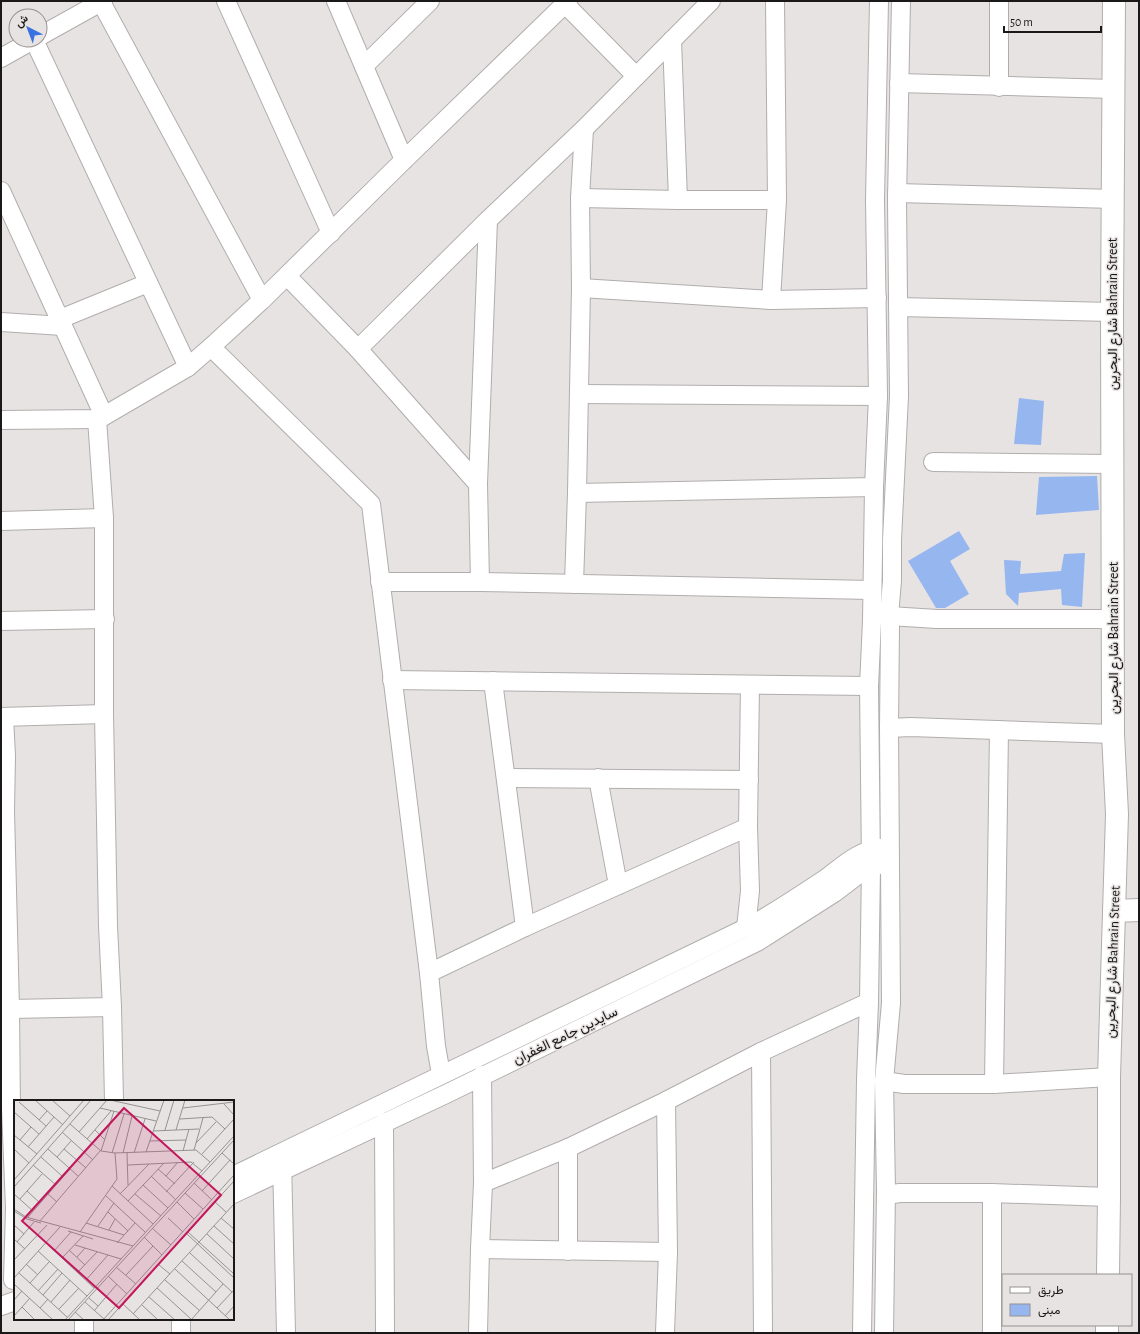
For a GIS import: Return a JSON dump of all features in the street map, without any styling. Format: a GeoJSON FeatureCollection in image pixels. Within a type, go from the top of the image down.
{"type":"FeatureCollection","features":[{"type":"Feature","properties":{"kind":"main road","name":"شارع البحرين Bahrain Street"},"geometry":{"type":"LineString","coordinates":[[1108,1274],[1109,1077],[1117,814],[1113,734],[1112,620],[1114,1]]}},
{"type":"Feature","properties":{"kind":"main road"},"geometry":{"type":"LineString","coordinates":[[1114,911],[1139,910]]}},
{"type":"Feature","properties":{"kind":"street"},"geometry":{"type":"LineString","coordinates":[[226,1],[331,233]]}},
{"type":"Feature","properties":{"kind":"street"},"geometry":{"type":"LineString","coordinates":[[336,1],[404,160]]}},
{"type":"Feature","properties":{"kind":"street"},"geometry":{"type":"LineString","coordinates":[[364,66],[430,1]]}},
{"type":"Feature","properties":{"kind":"street"},"geometry":{"type":"LineString","coordinates":[[358,349],[488,220],[584,129],[710,1]]}},
{"type":"Feature","properties":{"kind":"street"},"geometry":{"type":"LineString","coordinates":[[771,300],[777,200],[774,1]]}},
{"type":"Feature","properties":{"kind":"street"},"geometry":{"type":"LineString","coordinates":[[862,1333],[871,858],[869,686],[878,396],[875,200],[879,1]]}},
{"type":"Feature","properties":{"kind":"street"},"geometry":{"type":"LineString","coordinates":[[884,1333],[886,1194],[884,1081],[890,1003],[889,616],[892,582],[892,540],[899,396],[897,193],[901,1]]}},
{"type":"Feature","properties":{"kind":"street"},"geometry":{"type":"LineString","coordinates":[[999,1],[999,86]]}},
{"type":"Feature","properties":{"kind":"street"},"geometry":{"type":"LineString","coordinates":[[48,30],[78,7],[102,2],[262,300]]}},
{"type":"Feature","properties":{"kind":"street"},"geometry":{"type":"LineString","coordinates":[[1,420],[101,418],[188,367],[287,276],[567,2],[636,76]]}},
{"type":"Feature","properties":{"kind":"street"},"geometry":{"type":"LineString","coordinates":[[672,40],[678,200]]}},
{"type":"Feature","properties":{"kind":"street"},"geometry":{"type":"LineString","coordinates":[[1,58],[19,48]]}},
{"type":"Feature","properties":{"kind":"street"},"geometry":{"type":"LineString","coordinates":[[38,48],[188,367]]}},
{"type":"Feature","properties":{"kind":"street"},"geometry":{"type":"LineString","coordinates":[[899,83],[1113,89]]}},
{"type":"Feature","properties":{"kind":"street"},"geometry":{"type":"LineString","coordinates":[[574,584],[581,288],[580,198],[584,129]]}},
{"type":"Feature","properties":{"kind":"street"},"geometry":{"type":"LineString","coordinates":[[1,190],[62,323],[101,418],[104,518],[104,714],[108,926],[114,1100]]}},
{"type":"Feature","properties":{"kind":"street"},"geometry":{"type":"LineString","coordinates":[[897,193],[1113,199]]}},
{"type":"Feature","properties":{"kind":"street"},"geometry":{"type":"LineString","coordinates":[[580,198],[777,200]]}},
{"type":"Feature","properties":{"kind":"street"},"geometry":{"type":"LineString","coordinates":[[480,582],[478,484],[488,220]]}},
{"type":"Feature","properties":{"kind":"street"},"geometry":{"type":"LineString","coordinates":[[287,276],[358,349],[478,484]]}},
{"type":"Feature","properties":{"kind":"street"},"geometry":{"type":"LineString","coordinates":[[1,322],[62,323],[148,283]]}},
{"type":"Feature","properties":{"kind":"street"},"geometry":{"type":"LineString","coordinates":[[581,288],[771,300],[877,298]]}},
{"type":"Feature","properties":{"kind":"street"},"geometry":{"type":"LineString","coordinates":[[898,306],[1112,312]]}},
{"type":"Feature","properties":{"kind":"street"},"geometry":{"type":"LineString","coordinates":[[211,347],[371,504],[429,973],[436,1046],[441,1074]]}},
{"type":"Feature","properties":{"kind":"street"},"geometry":{"type":"LineString","coordinates":[[579,394],[878,396]]}},
{"type":"Feature","properties":{"kind":"street"},"geometry":{"type":"LineString","coordinates":[[933,462],[1112,464]]}},
{"type":"Feature","properties":{"kind":"street"},"geometry":{"type":"LineString","coordinates":[[577,493],[874,487]]}},
{"type":"Feature","properties":{"kind":"street"},"geometry":{"type":"LineString","coordinates":[[1,521],[104,518]]}},
{"type":"Feature","properties":{"kind":"street"},"geometry":{"type":"LineString","coordinates":[[873,540],[892,540]]}},
{"type":"Feature","properties":{"kind":"street"},"geometry":{"type":"LineString","coordinates":[[380,582],[480,582],[872,590]]}},
{"type":"Feature","properties":{"kind":"street"},"geometry":{"type":"LineString","coordinates":[[889,616],[937,619],[1112,620]]}},
{"type":"Feature","properties":{"kind":"street"},"geometry":{"type":"LineString","coordinates":[[1,621],[105,619]]}},
{"type":"Feature","properties":{"kind":"street"},"geometry":{"type":"LineString","coordinates":[[392,680],[869,686]]}},
{"type":"Feature","properties":{"kind":"street"},"geometry":{"type":"LineString","coordinates":[[494,681],[525,927]]}},
{"type":"Feature","properties":{"kind":"street"},"geometry":{"type":"LineString","coordinates":[[746,928],[750,891],[748,827],[750,685]]}},
{"type":"Feature","properties":{"kind":"street"},"geometry":{"type":"LineString","coordinates":[[14,1197],[6,1109],[10,1009],[4,908],[3,811],[6,756],[3,717],[104,714]]}},
{"type":"Feature","properties":{"kind":"street"},"geometry":{"type":"LineString","coordinates":[[889,728],[910,727],[1113,734]]}},
{"type":"Feature","properties":{"kind":"street"},"geometry":{"type":"LineString","coordinates":[[994,1084],[999,730]]}},
{"type":"Feature","properties":{"kind":"street"},"geometry":{"type":"LineString","coordinates":[[506,778],[749,780]]}},
{"type":"Feature","properties":{"kind":"street"},"geometry":{"type":"LineString","coordinates":[[598,778],[618,886]]}},
{"type":"Feature","properties":{"kind":"street"},"geometry":{"type":"LineString","coordinates":[[429,973],[525,927],[748,827]]}},
{"type":"Feature","properties":{"kind":"street","name":"سايدين جامع الغفران"},"geometry":{"type":"LineString","coordinates":[[234,1176],[441,1074],[746,928],[777,911],[828,877],[851,859],[890,856]]}},
{"type":"Feature","properties":{"kind":"street","name":"سايدين جامع الغفران"},"geometry":{"type":"LineString","coordinates":[[234,1194],[446,1094],[482,1075],[757,942],[834,893],[853,878],[871,858]]}},
{"type":"Feature","properties":{"kind":"street"},"geometry":{"type":"LineString","coordinates":[[483,1183],[568,1148],[666,1101],[761,1052],[869,1002]]}},
{"type":"Feature","properties":{"kind":"street"},"geometry":{"type":"LineString","coordinates":[[10,1009],[112,1008]]}},
{"type":"Feature","properties":{"kind":"street"},"geometry":{"type":"LineString","coordinates":[[761,1052],[763,1333]]}},
{"type":"Feature","properties":{"kind":"street"},"geometry":{"type":"LineString","coordinates":[[478,1333],[483,1183],[482,1075]]}},
{"type":"Feature","properties":{"kind":"street"},"geometry":{"type":"LineString","coordinates":[[884,1081],[904,1084],[994,1084],[1109,1077]]}},
{"type":"Feature","properties":{"kind":"street"},"geometry":{"type":"LineString","coordinates":[[665,1333],[668,1252],[666,1101]]}},
{"type":"Feature","properties":{"kind":"street"},"geometry":{"type":"LineString","coordinates":[[384,1122],[385,1333]]}},
{"type":"Feature","properties":{"kind":"street"},"geometry":{"type":"LineString","coordinates":[[568,1148],[568,1251]]}},
{"type":"Feature","properties":{"kind":"street"},"geometry":{"type":"LineString","coordinates":[[281,1152],[286,1333]]}},
{"type":"Feature","properties":{"kind":"street"},"geometry":{"type":"LineString","coordinates":[[886,1194],[992,1193],[1109,1197]]}},
{"type":"Feature","properties":{"kind":"street"},"geometry":{"type":"LineString","coordinates":[[992,1193],[992,1333]]}},
{"type":"Feature","properties":{"kind":"street"},"geometry":{"type":"LineString","coordinates":[[1,1208],[14,1208]]}},
{"type":"Feature","properties":{"kind":"street"},"geometry":{"type":"LineString","coordinates":[[10,1282],[14,1223]]}},
{"type":"Feature","properties":{"kind":"street"},"geometry":{"type":"LineString","coordinates":[[480,1249],[668,1252]]}},
{"type":"Feature","properties":{"kind":"street"},"geometry":{"type":"LineString","coordinates":[[863,1276],[884,1278]]}},
{"type":"Feature","properties":{"kind":"street"},"geometry":{"type":"LineString","coordinates":[[1,1306],[14,1301]]}},
{"type":"Feature","properties":{"kind":"street"},"geometry":{"type":"LineString","coordinates":[[84,1320],[84,1333]]}},
{"type":"Feature","properties":{"kind":"street"},"geometry":{"type":"LineString","coordinates":[[181,1320],[181,1333]]}},
{"type":"Feature","properties":{"kind":"building"},"geometry":{"type":"Polygon","coordinates":[[[1019,398],[1044,401],[1041,445],[1014,444],[1019,398]]]}},
{"type":"Feature","properties":{"kind":"building"},"geometry":{"type":"Polygon","coordinates":[[[1097,476],[1099,510],[1036,515],[1039,477],[1097,476]]]}},
{"type":"Feature","properties":{"kind":"building"},"geometry":{"type":"Polygon","coordinates":[[[959,531],[970,549],[950,561],[969,594],[945,608],[936,608],[908,561],[959,531]]]}},
{"type":"Feature","properties":{"kind":"building"},"geometry":{"type":"Polygon","coordinates":[[[1085,553],[1082,607],[1062,605],[1061,589],[1019,593],[1018,606],[1006,594],[1004,560],[1021,561],[1020,574],[1061,571],[1064,554],[1085,553]]]}}]}
